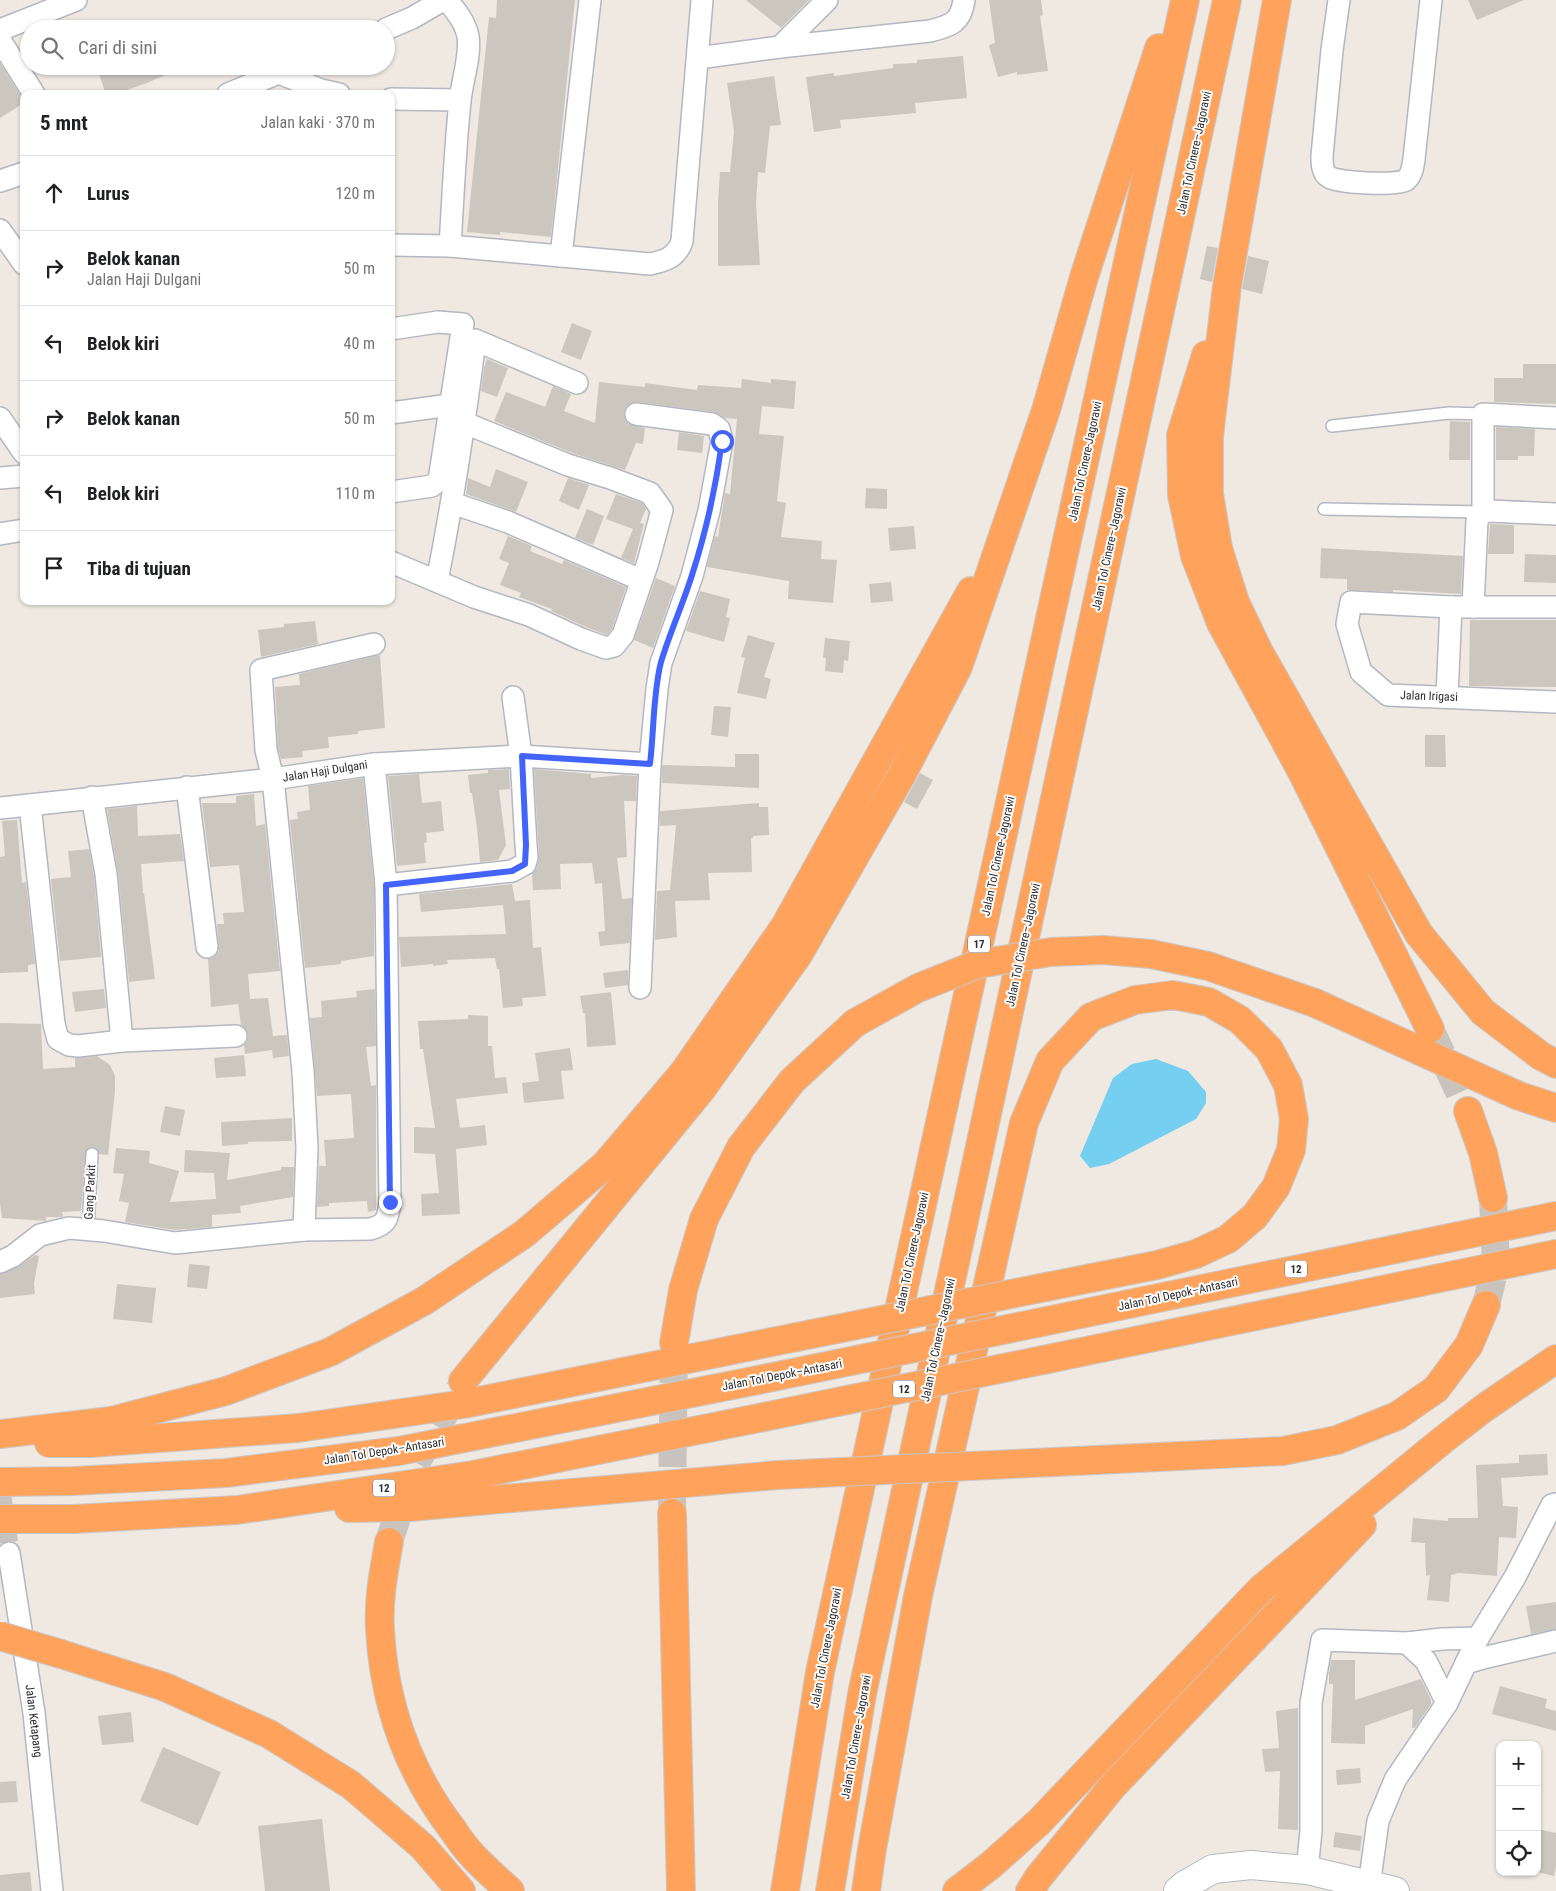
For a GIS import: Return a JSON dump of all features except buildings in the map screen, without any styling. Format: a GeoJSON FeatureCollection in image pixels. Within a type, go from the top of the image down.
{"type":"FeatureCollection","features":[{"type":"Feature","properties":{"kind":"highway"},"geometry":{"type":"LineString","coordinates":[[463,1382],[701,1090],[798,955],[902,776],[958,667],[1046,410],[1084,277],[1175,0]]}},
{"type":"Feature","properties":{"kind":"highway","name":"Jalan Tol Cinere-Jagorawi"},"geometry":{"type":"LineString","coordinates":[[785,1891],[820,1672],[1185,0]]}},
{"type":"Feature","properties":{"kind":"highway","name":"Jalan Tol Cinere–Jagorawi"},"geometry":{"type":"LineString","coordinates":[[830,1891],[862,1694],[1227,0]]}},
{"type":"Feature","properties":{"kind":"highway"},"geometry":{"type":"LineString","coordinates":[[1277,0],[1227,286],[1209,436],[1209,494],[1218,548],[1235,602],[1259,652],[1419,934],[1483,1012],[1541,1056],[1556,1064]]}},
{"type":"Feature","properties":{"kind":"highway"},"geometry":{"type":"LineString","coordinates":[[1227,286],[1181,435],[1182,495],[1195,556],[1221,623],[1301,770],[1430,1029]]}},
{"type":"Feature","properties":{"kind":"highway"},"geometry":{"type":"LineString","coordinates":[[0,1434],[111,1421],[226,1391],[330,1352],[424,1301],[516,1239],[605,1164],[684,1072],[785,926],[1005,529]]}},
{"type":"Feature","properties":{"kind":"highway"},"geometry":{"type":"LineString","coordinates":[[674,1343],[683,1290],[704,1219],[742,1147],[792,1081],[856,1023],[918,988],[978,964],[1051,952],[1103,950],[1151,954],[1208,966],[1315,1003],[1519,1096],[1556,1108]]}},
{"type":"Feature","properties":{"kind":"highway"},"geometry":{"type":"LineString","coordinates":[[0,1443],[92,1443],[298,1428],[464,1404],[797,1337],[1046,1287],[1196,1254],[1228,1239],[1255,1216],[1276,1187],[1291,1150],[1294,1119],[1288,1085],[1269,1049],[1240,1020],[1208,1002],[1174,995],[1135,1000],[1091,1017],[1050,1061],[1024,1123],[918,1596],[866,1891]]}},
{"type":"Feature","properties":{"kind":"highway"},"geometry":{"type":"LineString","coordinates":[[1468,1111],[1483,1153],[1493,1198]]}},
{"type":"Feature","properties":{"kind":"highway","name":"Jalan Tol Depok–Antasari"},"geometry":{"type":"LineString","coordinates":[[0,1482],[73,1481],[226,1473],[399,1450],[758,1380],[1556,1216]]}},
{"type":"Feature","properties":{"kind":"highway","name":"12"},"geometry":{"type":"LineString","coordinates":[[0,1520],[74,1519],[236,1510],[473,1475],[1556,1254]]}},
{"type":"Feature","properties":{"kind":"highway"},"geometry":{"type":"LineString","coordinates":[[236,1510],[410,1507],[778,1475],[1283,1451],[1337,1440],[1397,1416],[1436,1388],[1469,1345],[1486,1305]]}},
{"type":"Feature","properties":{"kind":"highway"},"geometry":{"type":"LineString","coordinates":[[957,1891],[991,1865],[1039,1822],[1262,1588],[1444,1439],[1484,1408],[1556,1359]]}},
{"type":"Feature","properties":{"kind":"highway"},"geometry":{"type":"LineString","coordinates":[[1030,1891],[1038,1878],[1112,1787],[1444,1439]]}},
{"type":"Feature","properties":{"kind":"highway"},"geometry":{"type":"LineString","coordinates":[[672,1513],[681,1891]]}},
{"type":"Feature","properties":{"kind":"highway"},"geometry":{"type":"LineString","coordinates":[[389,1542],[382,1582],[380,1628],[385,1676],[395,1720],[410,1761],[436,1809],[473,1857],[510,1891]]}},
{"type":"Feature","properties":{"kind":"highway"},"geometry":{"type":"LineString","coordinates":[[0,1636],[165,1687],[269,1734],[351,1785],[423,1847],[461,1891]]}},
{"type":"Feature","properties":{"kind":"street"},"geometry":{"type":"LineString","coordinates":[[25,20],[76,0]]}},
{"type":"Feature","properties":{"kind":"street"},"geometry":{"type":"LineString","coordinates":[[395,25],[412,18],[443,0]]}},
{"type":"Feature","properties":{"kind":"street"},"geometry":{"type":"LineString","coordinates":[[447,0],[460,19],[468,36],[460,100],[450,246]]}},
{"type":"Feature","properties":{"kind":"street"},"geometry":{"type":"LineString","coordinates":[[561,256],[590,0]]}},
{"type":"Feature","properties":{"kind":"street"},"geometry":{"type":"LineString","coordinates":[[395,245],[450,246],[650,264],[672,257],[680,249],[682,241],[702,0]]}},
{"type":"Feature","properties":{"kind":"street"},"geometry":{"type":"LineString","coordinates":[[780,47],[827,0]]}},
{"type":"Feature","properties":{"kind":"street"},"geometry":{"type":"LineString","coordinates":[[698,58],[937,29],[952,24],[957,20],[962,11],[964,0]]}},
{"type":"Feature","properties":{"kind":"street"},"geometry":{"type":"LineString","coordinates":[[1339,0],[1331,59],[1322,156],[1323,168],[1327,176],[1338,181],[1397,183],[1406,180],[1411,172],[1414,159],[1431,0]]}},
{"type":"Feature","properties":{"kind":"street"},"geometry":{"type":"LineString","coordinates":[[0,30],[20,22]]}},
{"type":"Feature","properties":{"kind":"street"},"geometry":{"type":"LineString","coordinates":[[0,40],[20,72]]}},
{"type":"Feature","properties":{"kind":"street"},"geometry":{"type":"LineString","coordinates":[[22,75],[31,90]]}},
{"type":"Feature","properties":{"kind":"street"},"geometry":{"type":"LineString","coordinates":[[237,90],[273,75]]}},
{"type":"Feature","properties":{"kind":"street"},"geometry":{"type":"LineString","coordinates":[[297,75],[321,90]]}},
{"type":"Feature","properties":{"kind":"street"},"geometry":{"type":"LineString","coordinates":[[395,99],[460,100]]}},
{"type":"Feature","properties":{"kind":"street"},"geometry":{"type":"LineString","coordinates":[[0,181],[20,174]]}},
{"type":"Feature","properties":{"kind":"street"},"geometry":{"type":"LineString","coordinates":[[0,230],[20,258]]}},
{"type":"Feature","properties":{"kind":"street"},"geometry":{"type":"LineString","coordinates":[[395,329],[438,322],[463,324],[439,480],[432,486],[395,491]]}},
{"type":"Feature","properties":{"kind":"street"},"geometry":{"type":"LineString","coordinates":[[437,581],[465,423],[475,340],[577,383]]}},
{"type":"Feature","properties":{"kind":"street"},"geometry":{"type":"LineString","coordinates":[[395,412],[450,405]]}},
{"type":"Feature","properties":{"kind":"street"},"geometry":{"type":"LineString","coordinates":[[636,414],[712,424],[719,429],[722,441],[710,511],[701,546],[661,663],[657,689],[650,764],[640,988]]}},
{"type":"Feature","properties":{"kind":"street"},"geometry":{"type":"LineString","coordinates":[[1473,606],[1477,520],[1483,512],[1483,414],[1556,418]]}},
{"type":"Feature","properties":{"kind":"street"},"geometry":{"type":"LineString","coordinates":[[0,418],[20,446]]}},
{"type":"Feature","properties":{"kind":"street"},"geometry":{"type":"LineString","coordinates":[[395,564],[474,597],[529,615],[581,639],[606,648],[614,646],[623,636],[662,510],[650,493],[568,465],[465,423]]}},
{"type":"Feature","properties":{"kind":"street"},"geometry":{"type":"LineString","coordinates":[[0,478],[20,476]]}},
{"type":"Feature","properties":{"kind":"street"},"geometry":{"type":"LineString","coordinates":[[452,503],[508,522],[641,580]]}},
{"type":"Feature","properties":{"kind":"street"},"geometry":{"type":"LineString","coordinates":[[1483,512],[1490,510],[1556,514]]}},
{"type":"Feature","properties":{"kind":"street"},"geometry":{"type":"LineString","coordinates":[[0,534],[20,531]]}},
{"type":"Feature","properties":{"kind":"street","name":"Jalan Irigasi"},"geometry":{"type":"LineString","coordinates":[[1451,607],[1351,602],[1347,624],[1362,672],[1388,695],[1556,702]]}},
{"type":"Feature","properties":{"kind":"street"},"geometry":{"type":"LineString","coordinates":[[1447,696],[1451,607],[1556,607]]}},
{"type":"Feature","properties":{"kind":"street"},"geometry":{"type":"LineString","coordinates":[[304,1230],[307,1148],[303,1071],[273,779],[266,750],[260,670],[374,644]]}},
{"type":"Feature","properties":{"kind":"street"},"geometry":{"type":"LineString","coordinates":[[386,885],[512,871],[525,864],[526,845],[522,756],[513,697]]}},
{"type":"Feature","properties":{"kind":"street","name":"Jalan Haji Dulgani"},"geometry":{"type":"LineString","coordinates":[[0,808],[273,779],[374,764],[522,756],[650,764]]}},
{"type":"Feature","properties":{"kind":"street"},"geometry":{"type":"LineString","coordinates":[[0,1262],[13,1256],[40,1235],[57,1230],[88,1229],[175,1243],[304,1230],[370,1229],[384,1223],[389,1216],[390,1202],[386,885],[374,764]]}},
{"type":"Feature","properties":{"kind":"street"},"geometry":{"type":"LineString","coordinates":[[187,788],[207,946]]}},
{"type":"Feature","properties":{"kind":"street"},"geometry":{"type":"LineString","coordinates":[[92,797],[106,874],[122,1041]]}},
{"type":"Feature","properties":{"kind":"street"},"geometry":{"type":"LineString","coordinates":[[30,806],[54,1024],[58,1039],[69,1046],[78,1046],[122,1041],[236,1036]]}},
{"type":"Feature","properties":{"kind":"street"},"geometry":{"type":"LineString","coordinates":[[1178,1891],[1214,1869],[1252,1865],[1307,1870],[1382,1889],[1378,1821],[1394,1780],[1448,1703],[1478,1638],[1515,1577],[1552,1505],[1556,1504]]}},
{"type":"Feature","properties":{"kind":"street","name":"Jalan Ketapang"},"geometry":{"type":"LineString","coordinates":[[9,1553],[34,1713],[52,1891]]}},
{"type":"Feature","properties":{"kind":"street"},"geometry":{"type":"LineString","coordinates":[[1307,1870],[1311,1831],[1311,1703],[1322,1640],[1407,1644],[1442,1639],[1478,1638]]}},
{"type":"Feature","properties":{"kind":"street"},"geometry":{"type":"LineString","coordinates":[[1466,1663],[1556,1641]]}},
{"type":"Feature","properties":{"kind":"street"},"geometry":{"type":"LineString","coordinates":[[1407,1644],[1426,1660],[1448,1703]]}},
{"type":"Feature","properties":{"kind":"lane"},"geometry":{"type":"LineString","coordinates":[[1332,426],[1449,413],[1483,414]]}},
{"type":"Feature","properties":{"kind":"lane"},"geometry":{"type":"LineString","coordinates":[[1324,509],[1483,512]]}},
{"type":"Feature","properties":{"kind":"lane","name":"Gang Parkit"},"geometry":{"type":"LineString","coordinates":[[88,1229],[92,1154]]}},
{"type":"Feature","properties":{"kind":"water"},"geometry":{"type":"Polygon","coordinates":[[[1156,1059],[1188,1071],[1206,1092],[1206,1103],[1196,1119],[1109,1164],[1090,1168],[1080,1156],[1113,1078],[1132,1064],[1156,1059]]]}},
{"type":"Feature","properties":{"kind":"tunnel"},"geometry":{"type":"LineString","coordinates":[[1430,1029],[1468,1111]]}},
{"type":"Feature","properties":{"kind":"tunnel"},"geometry":{"type":"LineString","coordinates":[[1486,1305],[1496,1264],[1493,1198]]}},
{"type":"Feature","properties":{"kind":"tunnel"},"geometry":{"type":"LineString","coordinates":[[672,1509],[674,1343]]}},
{"type":"Feature","properties":{"kind":"tunnel"},"geometry":{"type":"LineString","coordinates":[[389,1542],[412,1470],[459,1389]]}},
{"type":"Feature","properties":{"kind":"tunnel"},"geometry":{"type":"LineString","coordinates":[[0,1490],[9,1553]]}},
{"type":"Feature","properties":{"kind":"route"},"geometry":{"type":"LineString","coordinates":[[390,1202],[386,885],[512,871],[525,864],[526,845],[522,756],[650,764],[661,663],[701,546],[710,511],[722,441]]}}]}
